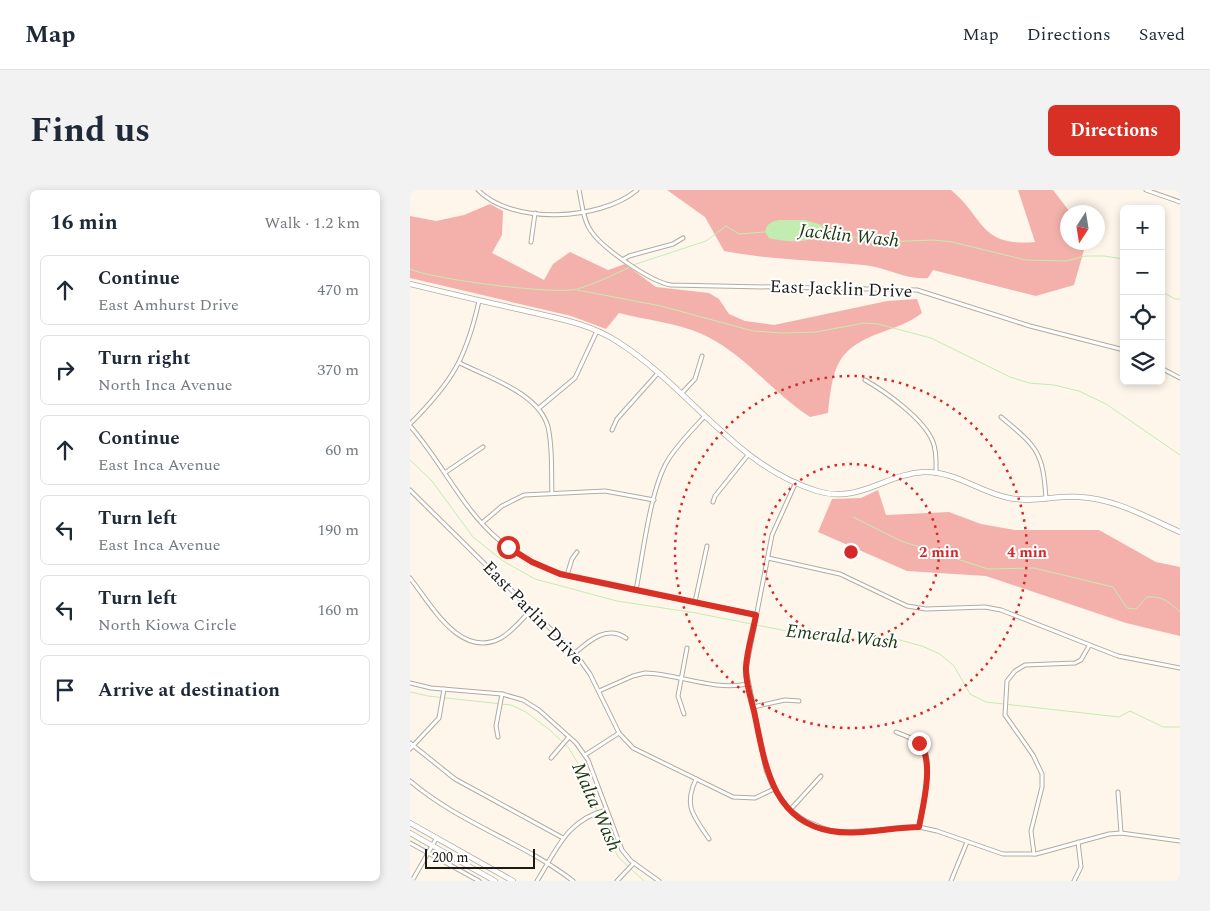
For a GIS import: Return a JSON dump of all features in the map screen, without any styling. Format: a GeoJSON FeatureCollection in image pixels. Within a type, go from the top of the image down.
{"type":"FeatureCollection","features":[{"type":"Feature","properties":{"kind":"street"},"geometry":{"type":"LineString","coordinates":[[478,190],[498,205],[535,213],[563,215],[621,201],[637,190]]}},
{"type":"Feature","properties":{"kind":"street","name":"East Jacklin Drive"},"geometry":{"type":"LineString","coordinates":[[579,190],[590,230],[599,241],[651,279],[671,284],[926,292],[1030,326],[1120,349]]}},
{"type":"Feature","properties":{"kind":"street"},"geometry":{"type":"LineString","coordinates":[[1146,190],[1180,202]]}},
{"type":"Feature","properties":{"kind":"street"},"geometry":{"type":"LineString","coordinates":[[531,242],[535,213]]}},
{"type":"Feature","properties":{"kind":"street"},"geometry":{"type":"LineString","coordinates":[[624,259],[673,244],[683,238]]}},
{"type":"Feature","properties":{"kind":"street"},"geometry":{"type":"LineString","coordinates":[[410,284],[568,321],[597,331],[629,349],[748,455],[767,468],[825,493],[850,494],[909,474],[936,473],[955,477],[1005,498],[1023,500],[1075,496],[1106,501],[1180,532]]}},
{"type":"Feature","properties":{"kind":"street"},"geometry":{"type":"LineString","coordinates":[[479,301],[470,336],[460,363],[437,397],[410,425],[482,523],[499,541],[517,554],[543,568],[567,576],[756,615]]}},
{"type":"Feature","properties":{"kind":"street"},"geometry":{"type":"LineString","coordinates":[[539,408],[575,378],[597,331]]}},
{"type":"Feature","properties":{"kind":"street"},"geometry":{"type":"LineString","coordinates":[[681,394],[695,379],[702,356]]}},
{"type":"Feature","properties":{"kind":"street"},"geometry":{"type":"LineString","coordinates":[[460,363],[526,397],[539,408],[548,432],[552,493]]}},
{"type":"Feature","properties":{"kind":"street"},"geometry":{"type":"LineString","coordinates":[[1165,370],[1180,378]]}},
{"type":"Feature","properties":{"kind":"street"},"geometry":{"type":"LineString","coordinates":[[612,430],[617,419],[658,373]]}},
{"type":"Feature","properties":{"kind":"street"},"geometry":{"type":"LineString","coordinates":[[865,380],[893,397],[929,435],[936,453],[936,473]]}},
{"type":"Feature","properties":{"kind":"street"},"geometry":{"type":"LineString","coordinates":[[636,590],[659,480],[677,447],[706,416]]}},
{"type":"Feature","properties":{"kind":"street"},"geometry":{"type":"LineString","coordinates":[[1001,417],[1029,440],[1038,453],[1043,464],[1046,499]]}},
{"type":"Feature","properties":{"kind":"street"},"geometry":{"type":"LineString","coordinates":[[446,472],[483,447]]}},
{"type":"Feature","properties":{"kind":"street"},"geometry":{"type":"LineString","coordinates":[[713,502],[715,496],[748,455]]}},
{"type":"Feature","properties":{"kind":"street"},"geometry":{"type":"LineString","coordinates":[[796,482],[777,522],[746,669],[766,770],[774,790],[790,810],[804,820],[830,831],[919,827],[937,831],[1003,854],[1034,854],[1121,833],[1180,841]]}},
{"type":"Feature","properties":{"kind":"street","name":"East Parlin Drive"},"geometry":{"type":"LineString","coordinates":[[410,490],[575,653],[599,691],[619,733],[632,748],[740,799],[762,796],[774,790]]}},
{"type":"Feature","properties":{"kind":"street"},"geometry":{"type":"LineString","coordinates":[[482,523],[502,506],[516,498],[552,493],[605,491],[654,500]]}},
{"type":"Feature","properties":{"kind":"street"},"geometry":{"type":"LineString","coordinates":[[695,602],[707,546]]}},
{"type":"Feature","properties":{"kind":"street"},"geometry":{"type":"LineString","coordinates":[[567,576],[572,559],[577,552]]}},
{"type":"Feature","properties":{"kind":"street"},"geometry":{"type":"LineString","coordinates":[[768,558],[840,574],[907,606],[926,610],[984,607],[1002,610],[1118,656],[1180,668]]}},
{"type":"Feature","properties":{"kind":"street"},"geometry":{"type":"LineString","coordinates":[[410,578],[452,629],[469,641],[485,642],[500,639],[532,609]]}},
{"type":"Feature","properties":{"kind":"street"},"geometry":{"type":"LineString","coordinates":[[575,653],[594,637],[602,634],[612,633],[626,638]]}},
{"type":"Feature","properties":{"kind":"street"},"geometry":{"type":"LineString","coordinates":[[1034,854],[1031,831],[1042,787],[1042,774],[1034,755],[1005,715],[1007,682],[1015,671],[1025,665],[1075,663],[1081,660],[1089,646]]}},
{"type":"Feature","properties":{"kind":"street"},"geometry":{"type":"LineString","coordinates":[[684,714],[678,696],[687,648]]}},
{"type":"Feature","properties":{"kind":"street"},"geometry":{"type":"LineString","coordinates":[[599,691],[638,674],[651,673],[725,687],[748,684]]}},
{"type":"Feature","properties":{"kind":"street"},"geometry":{"type":"LineString","coordinates":[[410,683],[424,687],[502,694],[531,705],[569,737],[585,755],[617,840],[634,863],[658,881]]}},
{"type":"Feature","properties":{"kind":"street"},"geometry":{"type":"LineString","coordinates":[[444,689],[439,718],[411,746],[455,779],[563,838]]}},
{"type":"Feature","properties":{"kind":"street"},"geometry":{"type":"LineString","coordinates":[[498,737],[496,726],[502,694]]}},
{"type":"Feature","properties":{"kind":"street"},"geometry":{"type":"LineString","coordinates":[[753,707],[791,700],[799,701]]}},
{"type":"Feature","properties":{"kind":"street"},"geometry":{"type":"LineString","coordinates":[[896,732],[919,743],[926,754],[924,798],[919,827]]}},
{"type":"Feature","properties":{"kind":"street"},"geometry":{"type":"LineString","coordinates":[[585,755],[619,733]]}},
{"type":"Feature","properties":{"kind":"street"},"geometry":{"type":"LineString","coordinates":[[551,758],[569,737]]}},
{"type":"Feature","properties":{"kind":"street"},"geometry":{"type":"LineString","coordinates":[[790,810],[821,776]]}},
{"type":"Feature","properties":{"kind":"street"},"geometry":{"type":"LineString","coordinates":[[696,779],[690,794],[690,805],[709,839]]}},
{"type":"Feature","properties":{"kind":"street"},"geometry":{"type":"LineString","coordinates":[[410,781],[446,807],[548,863],[573,881]]}},
{"type":"Feature","properties":{"kind":"street"},"geometry":{"type":"LineString","coordinates":[[1118,792],[1121,833]]}},
{"type":"Feature","properties":{"kind":"street"},"geometry":{"type":"LineString","coordinates":[[537,881],[563,838],[581,819],[606,810]]}},
{"type":"Feature","properties":{"kind":"street"},"geometry":{"type":"LineString","coordinates":[[410,823],[436,840],[513,881]]}},
{"type":"Feature","properties":{"kind":"street"},"geometry":{"type":"LineString","coordinates":[[410,833],[495,881]]}},
{"type":"Feature","properties":{"kind":"street"},"geometry":{"type":"LineString","coordinates":[[412,881],[436,840]]}},
{"type":"Feature","properties":{"kind":"street"},"geometry":{"type":"LineString","coordinates":[[410,842],[428,854],[479,881]]}},
{"type":"Feature","properties":{"kind":"street"},"geometry":{"type":"LineString","coordinates":[[951,881],[967,842]]}},
{"type":"Feature","properties":{"kind":"street"},"geometry":{"type":"LineString","coordinates":[[1074,881],[1081,867],[1078,842]]}},
{"type":"Feature","properties":{"kind":"street"},"geometry":{"type":"LineString","coordinates":[[617,881],[634,863]]}},
{"type":"Feature","properties":{"kind":"shaded area"},"geometry":{"type":"Polygon","coordinates":[[[667,190],[951,190],[993,235],[1003,240],[1035,242],[1018,190],[1053,190],[1065,205],[1060,205],[1060,250],[1084,250],[1074,285],[1036,296],[933,270],[928,278],[920,278],[871,266],[776,258],[724,251],[705,217],[667,190]]]}},
{"type":"Feature","properties":{"kind":"shaded area"},"geometry":{"type":"Polygon","coordinates":[[[490,204],[503,211],[502,235],[492,253],[544,280],[553,264],[570,252],[608,270],[625,264],[656,287],[709,293],[719,299],[729,314],[745,321],[774,325],[887,301],[917,299],[922,313],[912,320],[865,339],[845,354],[835,373],[828,413],[810,417],[722,345],[688,329],[619,313],[606,329],[571,316],[410,278],[410,216],[436,221],[464,215],[490,204]]]}},
{"type":"Feature","properties":{"kind":"shaded area"},"geometry":{"type":"Polygon","coordinates":[[[779,220],[805,220],[822,225],[823,231],[812,239],[798,241],[782,241],[769,238],[765,232],[768,225],[779,220]]]}},
{"type":"Feature","properties":{"kind":"shaded area"},"geometry":{"type":"Polygon","coordinates":[[[878,490],[886,515],[949,512],[981,524],[1015,530],[1099,530],[1156,562],[1180,567],[1180,636],[1126,623],[986,576],[907,571],[818,532],[832,499],[861,498],[878,490]]]}},
{"type":"Feature","properties":{"kind":"waterway","name":"Jacklin Wash"},"geometry":{"type":"LineString","coordinates":[[633,265],[706,241],[726,226],[739,234],[765,232]]}},
{"type":"Feature","properties":{"kind":"waterway","name":"Jacklin Wash"},"geometry":{"type":"LineString","coordinates":[[822,231],[880,242],[934,240],[952,242],[1026,260],[1066,261],[1086,256],[1120,258]]}},
{"type":"Feature","properties":{"kind":"waterway","name":"Jacklin Wash"},"geometry":{"type":"LineString","coordinates":[[410,269],[441,277],[493,285],[564,290],[590,285],[630,267]]}},
{"type":"Feature","properties":{"kind":"waterway"},"geometry":{"type":"LineString","coordinates":[[577,290],[661,306],[753,331],[783,333],[816,332],[864,323],[878,324],[931,338],[1010,377],[1029,383],[1054,385],[1079,391],[1106,404],[1180,455]]}},
{"type":"Feature","properties":{"kind":"waterway","name":"Jacklin Wash"},"geometry":{"type":"LineString","coordinates":[[1165,293],[1175,299],[1180,299]]}},
{"type":"Feature","properties":{"kind":"waterway","name":"Emerald Wash"},"geometry":{"type":"LineString","coordinates":[[410,460],[432,481],[473,537],[503,561],[535,579],[617,601],[696,613],[827,639],[861,640],[892,638],[922,646],[940,654],[954,666],[970,694],[986,702],[1119,717],[1130,711],[1163,727],[1180,727]]}},
{"type":"Feature","properties":{"kind":"waterway"},"geometry":{"type":"LineString","coordinates":[[853,517],[901,541],[988,569],[1034,568],[1113,587],[1127,608],[1136,609],[1147,597],[1153,597],[1165,600],[1180,612]]}},
{"type":"Feature","properties":{"kind":"waterway","name":"Malta Wash"},"geometry":{"type":"LineString","coordinates":[[410,692],[428,696],[511,705],[526,712],[551,731],[568,747],[584,773],[603,829],[619,858],[644,881]]}},
{"type":"Feature","properties":{"kind":"route"},"geometry":{"type":"LineString","coordinates":[[508,547],[532,562],[560,574],[756,615],[746,669],[766,770],[774,790],[790,810],[817,827],[830,831],[846,832],[919,827],[927,768],[926,754],[924,748],[919,743]]}}]}
